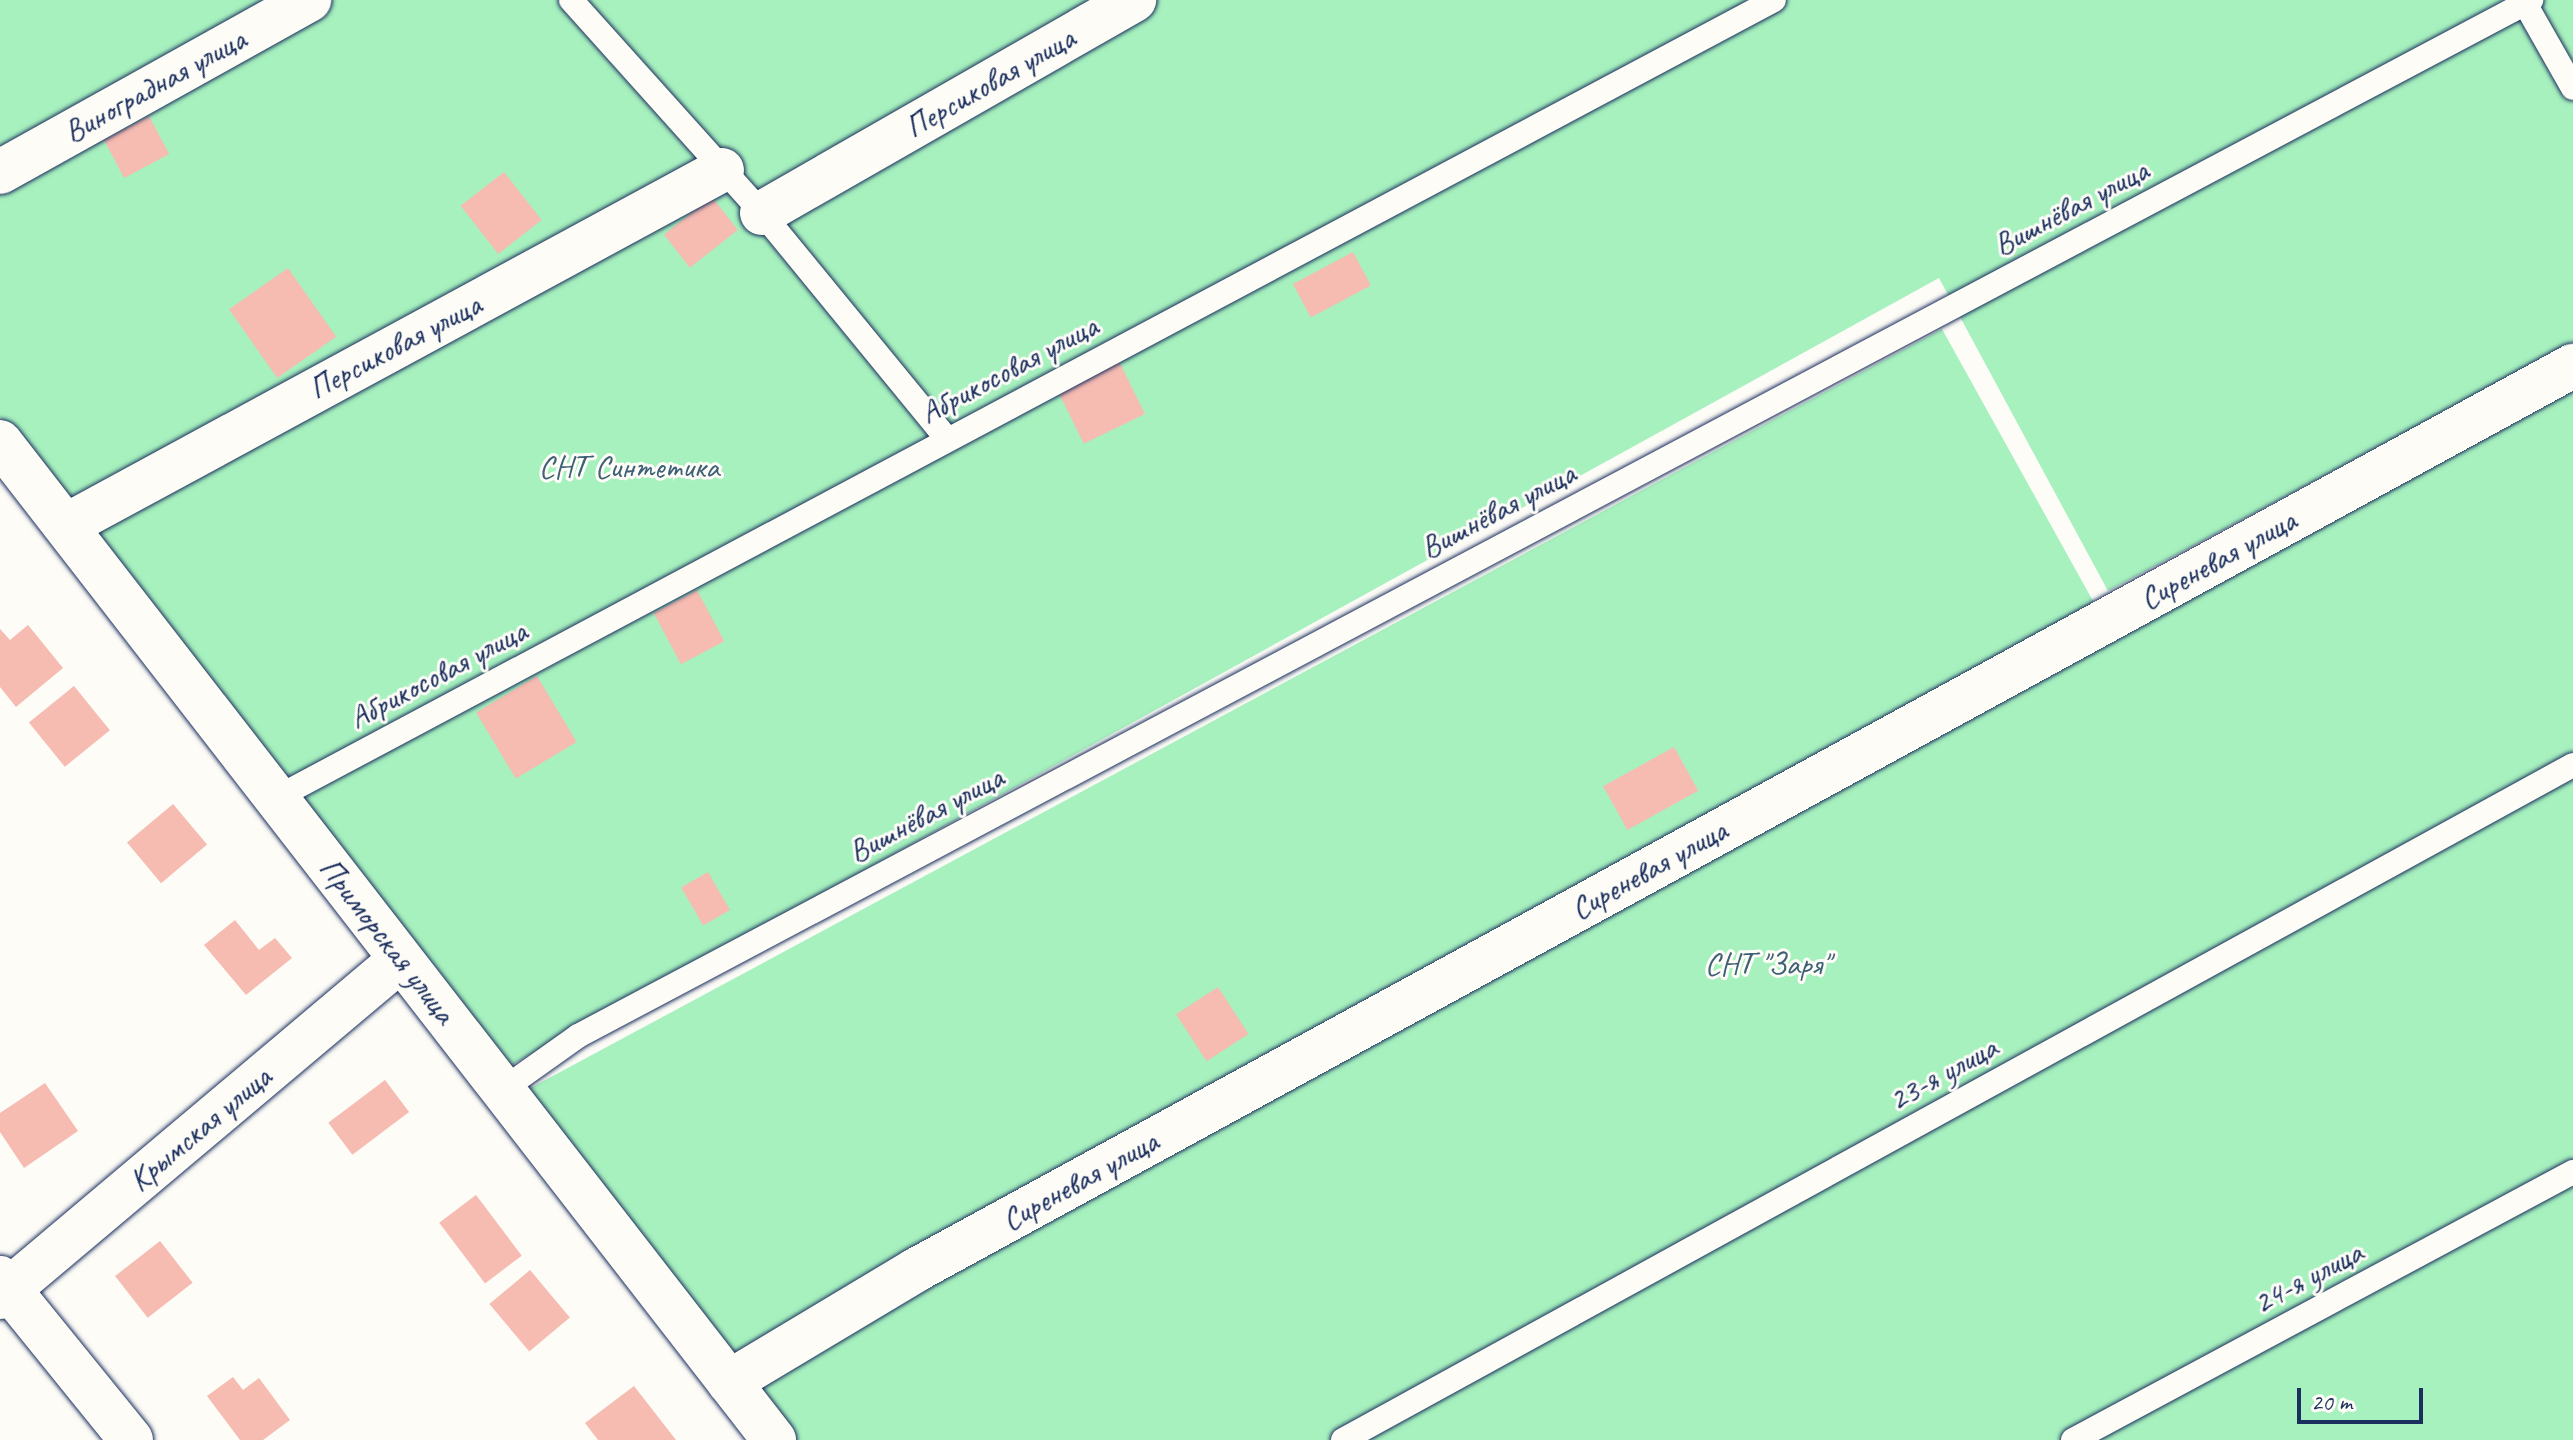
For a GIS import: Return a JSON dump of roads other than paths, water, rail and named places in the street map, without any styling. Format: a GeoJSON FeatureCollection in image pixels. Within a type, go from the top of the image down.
{"type":"FeatureCollection","features":[{"type":"Feature","properties":{"kind":"street","name":"Виноградная улица"},"geometry":{"type":"LineString","coordinates":[[0,172],[309,0]]}},
{"type":"Feature","properties":{"kind":"street","name":"Персиковая улица"},"geometry":{"type":"LineString","coordinates":[[762,213],[1134,0]]}},
{"type":"Feature","properties":{"kind":"street","name":"Персиковая улица"},"geometry":{"type":"LineString","coordinates":[[67,525],[722,170]]}},
{"type":"Feature","properties":{"kind":"street","name":"Сиреневая улица"},"geometry":{"type":"LineString","coordinates":[[729,1382],[916,1270],[2573,366]]}},
{"type":"Feature","properties":{"kind":"street","name":"Приморская улица"},"geometry":{"type":"LineString","coordinates":[[0,442],[774,1440]]}},
{"type":"Feature","properties":{"kind":"street","name":"Крымская улица"},"geometry":{"type":"LineString","coordinates":[[3,1288],[400,960]]}},
{"type":"Feature","properties":{"kind":"street"},"geometry":{"type":"LineString","coordinates":[[3,1288],[131,1440]]}},
{"type":"Feature","properties":{"kind":"lane"},"geometry":{"type":"LineString","coordinates":[[571,0],[762,213],[947,439]]}},
{"type":"Feature","properties":{"kind":"lane","name":"Абрикосовая улица"},"geometry":{"type":"LineString","coordinates":[[276,798],[1774,0]]}},
{"type":"Feature","properties":{"kind":"lane"},"geometry":{"type":"LineString","coordinates":[[2526,1],[2573,88]]}},
{"type":"Feature","properties":{"kind":"lane","name":"Вишнёвая улица"},"geometry":{"type":"LineString","coordinates":[[502,1090],[578,1036],[2526,1]]}},
{"type":"Feature","properties":{"kind":"lane","name":"23-я улица"},"geometry":{"type":"LineString","coordinates":[[1343,1440],[2573,765]]}},
{"type":"Feature","properties":{"kind":"lane","name":"24-я улица"},"geometry":{"type":"LineString","coordinates":[[2073,1440],[2573,1172]]}},
{"type":"Feature","properties":{"kind":"park label","name":"СНТ Синтетика"},"geometry":{"type":"Point","coordinates":[629,467]}},
{"type":"Feature","properties":{"kind":"park label","name":"СНТ \"Заря\""},"geometry":{"type":"Point","coordinates":[1767,964]}}]}
